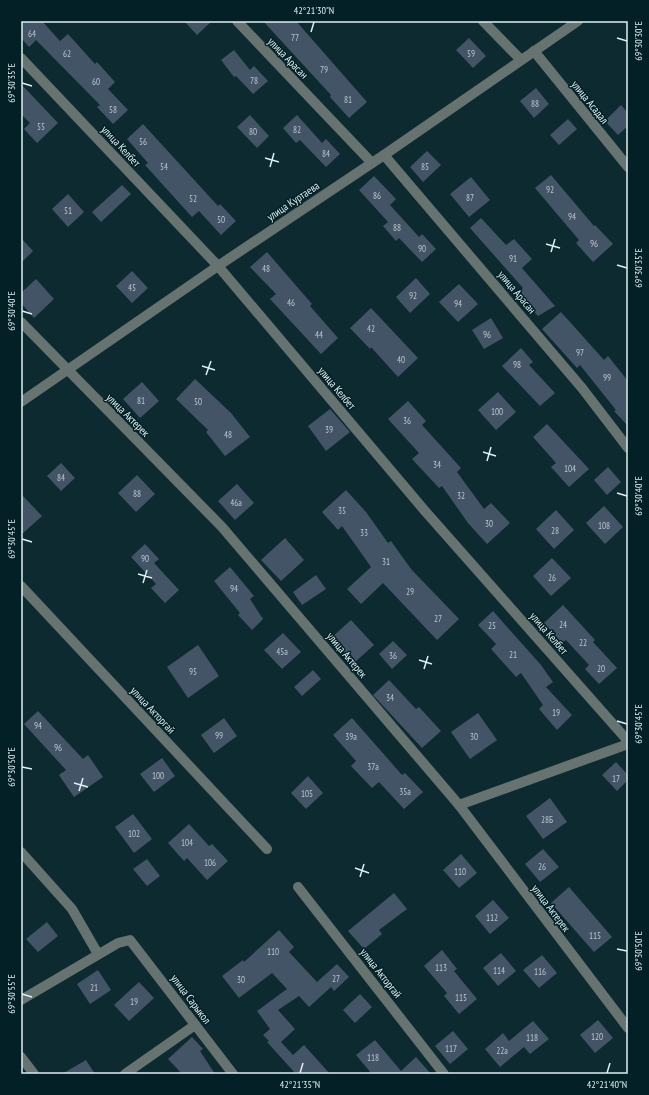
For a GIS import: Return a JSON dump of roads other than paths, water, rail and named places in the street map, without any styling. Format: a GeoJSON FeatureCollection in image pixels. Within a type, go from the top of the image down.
{"type":"FeatureCollection","features":[{"type":"Feature","properties":{"kind":"street","name":"улица Арасан"},"geometry":{"type":"LineString","coordinates":[[237,21],[372,163]]}},
{"type":"Feature","properties":{"kind":"street"},"geometry":{"type":"LineString","coordinates":[[483,21],[521,60]]}},
{"type":"Feature","properties":{"kind":"street","name":"улица Куртаева"},"geometry":{"type":"LineString","coordinates":[[21,402],[578,21]]}},
{"type":"Feature","properties":{"kind":"street","name":"улица Асадал"},"geometry":{"type":"LineString","coordinates":[[534,51],[628,167]]}},
{"type":"Feature","properties":{"kind":"street","name":"улица Келбет"},"geometry":{"type":"LineString","coordinates":[[21,58],[218,266],[425,511],[628,743]]}},
{"type":"Feature","properties":{"kind":"street","name":"улица Арасан"},"geometry":{"type":"LineString","coordinates":[[384,155],[582,388],[628,448]]}},
{"type":"Feature","properties":{"kind":"street","name":"улица Актерек"},"geometry":{"type":"LineString","coordinates":[[21,322],[222,527],[459,806],[628,1028]]}},
{"type":"Feature","properties":{"kind":"street","name":"улица Акторгай"},"geometry":{"type":"LineString","coordinates":[[21,586],[267,849]]}},
{"type":"Feature","properties":{"kind":"street"},"geometry":{"type":"LineString","coordinates":[[459,806],[628,743]]}},
{"type":"Feature","properties":{"kind":"street"},"geometry":{"type":"LineString","coordinates":[[21,852],[72,909],[98,954],[21,1000]]}},
{"type":"Feature","properties":{"kind":"street","name":"улица Акторгай"},"geometry":{"type":"LineString","coordinates":[[298,887],[444,1074]]}},
{"type":"Feature","properties":{"kind":"street","name":"улица Сарыкол"},"geometry":{"type":"LineString","coordinates":[[98,954],[118,943],[130,940],[233,1074]]}},
{"type":"Feature","properties":{"kind":"street"},"geometry":{"type":"LineString","coordinates":[[125,1074],[195,1025]]}},
{"type":"Feature","properties":{"kind":"street"},"geometry":{"type":"LineString","coordinates":[[21,1057],[34,1074]]}}]}
